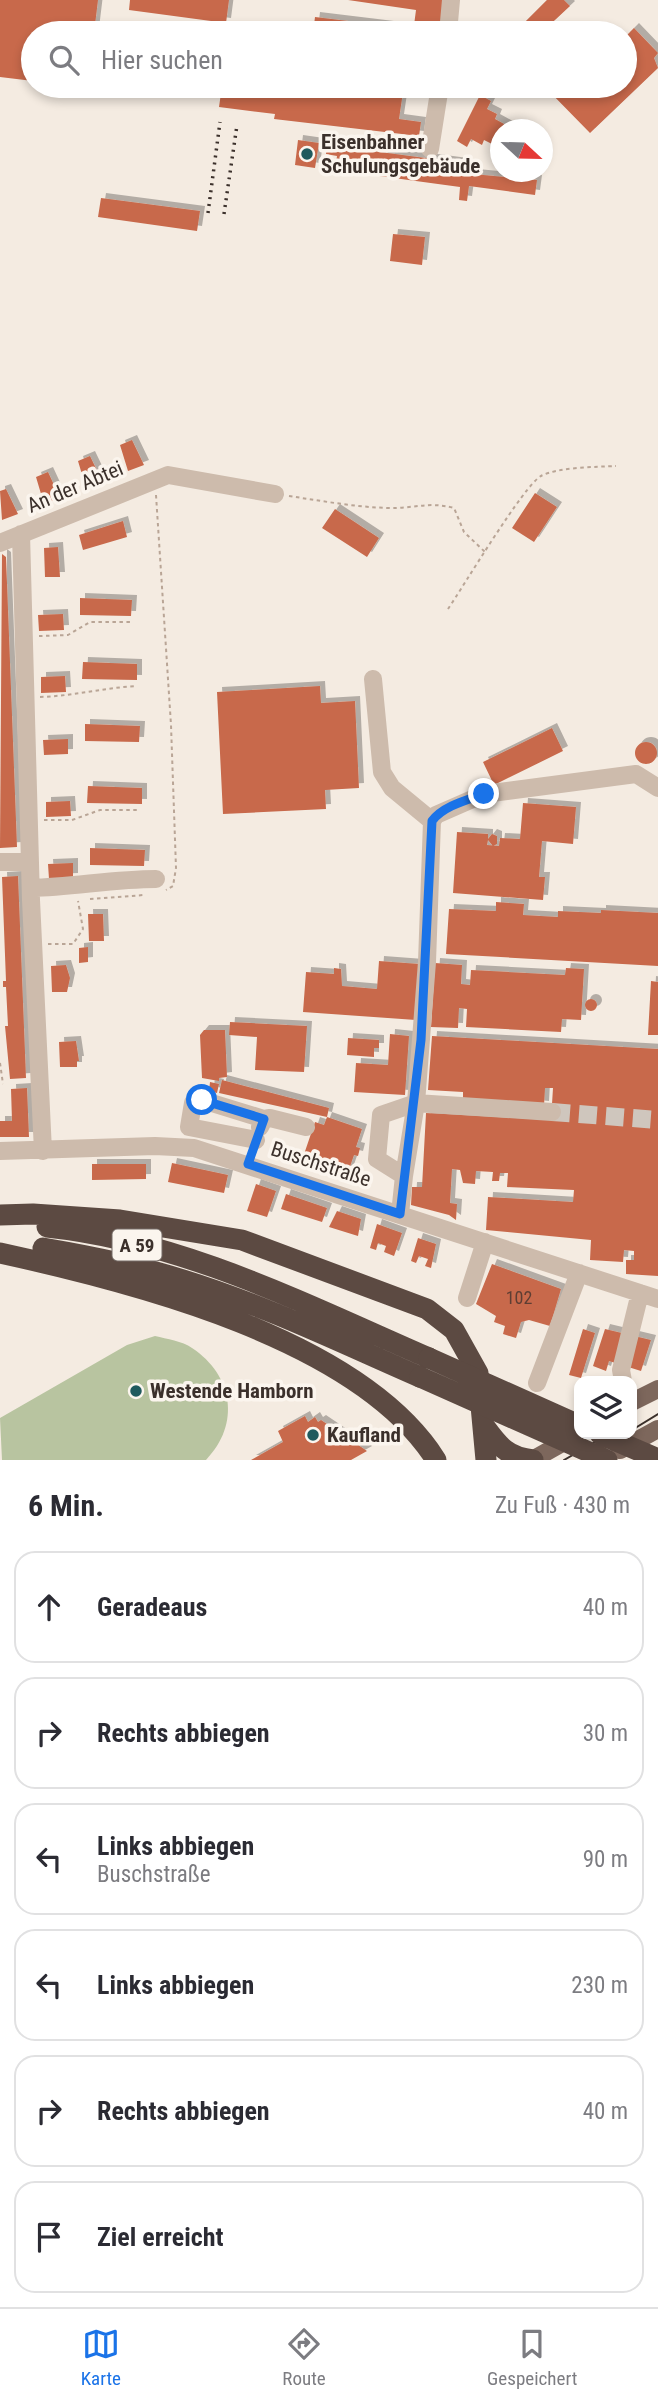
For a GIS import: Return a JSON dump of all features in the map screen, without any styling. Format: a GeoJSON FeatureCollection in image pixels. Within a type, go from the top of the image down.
{"type":"FeatureCollection","features":[{"type":"Feature","properties":{"kind":"highway"},"geometry":{"type":"LineString","coordinates":[[0,1215],[120,1220],[201,1231],[242,1240],[405,1298],[443,1320],[464,1346],[478,1373],[486,1460]]}},
{"type":"Feature","properties":{"kind":"highway","name":"A 59"},"geometry":{"type":"LineString","coordinates":[[0,1223],[60,1229],[150,1247],[270,1289],[604,1460]]}},
{"type":"Feature","properties":{"kind":"highway","name":"A 59"},"geometry":{"type":"LineString","coordinates":[[0,1244],[103,1258],[184,1280],[574,1422]]}},
{"type":"Feature","properties":{"kind":"highway"},"geometry":{"type":"LineString","coordinates":[[0,1253],[137,1285],[205,1309],[303,1352],[371,1390],[397,1410],[415,1429],[436,1460]]}},
{"type":"Feature","properties":{"kind":"highway"},"geometry":{"type":"LineString","coordinates":[[485,1427],[503,1451],[517,1458],[532,1460]]}},
{"type":"Feature","properties":{"kind":"highway"},"geometry":{"type":"LineString","coordinates":[[611,1439],[658,1460]]}},
{"type":"Feature","properties":{"kind":"main road"},"geometry":{"type":"LineString","coordinates":[[637,1400],[658,1389]]}},
{"type":"Feature","properties":{"kind":"main road"},"geometry":{"type":"LineString","coordinates":[[604,1460],[658,1429]]}},
{"type":"Feature","properties":{"kind":"main road"},"geometry":{"type":"LineString","coordinates":[[532,1460],[574,1436]]}},
{"type":"Feature","properties":{"kind":"street"},"geometry":{"type":"LineString","coordinates":[[448,21],[451,0]]}},
{"type":"Feature","properties":{"kind":"street"},"geometry":{"type":"LineString","coordinates":[[430,149],[438,98]]}},
{"type":"Feature","properties":{"kind":"street"},"geometry":{"type":"LineString","coordinates":[[160,477],[275,494]]}},
{"type":"Feature","properties":{"kind":"street","name":"An der Abtei"},"geometry":{"type":"LineString","coordinates":[[0,542],[160,477]]}},
{"type":"Feature","properties":{"kind":"street"},"geometry":{"type":"LineString","coordinates":[[21,534],[30,862],[43,1151]]}},
{"type":"Feature","properties":{"kind":"street"},"geometry":{"type":"LineString","coordinates":[[373,678],[382,772],[392,788],[432,821]]}},
{"type":"Feature","properties":{"kind":"street"},"geometry":{"type":"LineString","coordinates":[[432,821],[456,805],[484,794],[636,774],[658,788]]}},
{"type":"Feature","properties":{"kind":"street"},"geometry":{"type":"LineString","coordinates":[[400,1214],[416,1103],[432,821]]}},
{"type":"Feature","properties":{"kind":"street"},"geometry":{"type":"LineString","coordinates":[[0,862],[30,862]]}},
{"type":"Feature","properties":{"kind":"street"},"geometry":{"type":"LineString","coordinates":[[31,888],[72,887],[117,879],[157,886]]}},
{"type":"Feature","properties":{"kind":"street"},"geometry":{"type":"LineString","coordinates":[[256,1140],[189,1127],[193,1103],[202,1100],[264,1119],[306,1127]]}},
{"type":"Feature","properties":{"kind":"street"},"geometry":{"type":"LineString","coordinates":[[404,1175],[377,1158],[381,1115],[416,1103],[552,1112]]}},
{"type":"Feature","properties":{"kind":"street"},"geometry":{"type":"LineString","coordinates":[[248,1164],[264,1119]]}},
{"type":"Feature","properties":{"kind":"street","name":"Buschstraße"},"geometry":{"type":"LineString","coordinates":[[0,1152],[181,1147],[248,1164],[658,1299]]}},
{"type":"Feature","properties":{"kind":"street"},"geometry":{"type":"LineString","coordinates":[[467,1298],[485,1242]]}},
{"type":"Feature","properties":{"kind":"street"},"geometry":{"type":"LineString","coordinates":[[537,1383],[579,1273]]}},
{"type":"Feature","properties":{"kind":"street"},"geometry":{"type":"LineString","coordinates":[[623,1376],[621,1370],[640,1293]]}},
{"type":"Feature","properties":{"kind":"path"},"geometry":{"type":"LineString","coordinates":[[448,609],[540,476],[580,468],[616,466]]}},
{"type":"Feature","properties":{"kind":"path"},"geometry":{"type":"LineString","coordinates":[[157,886],[173,886],[176,868],[172,725],[156,497],[160,477]]}},
{"type":"Feature","properties":{"kind":"path"},"geometry":{"type":"LineString","coordinates":[[275,494],[363,507],[392,508],[434,503],[454,508],[464,532],[486,553]]}},
{"type":"Feature","properties":{"kind":"path"},"geometry":{"type":"LineString","coordinates":[[24,637],[68,635],[90,622],[130,622]]}},
{"type":"Feature","properties":{"kind":"path"},"geometry":{"type":"LineString","coordinates":[[25,698],[69,696],[97,688],[136,686]]}},
{"type":"Feature","properties":{"kind":"path"},"geometry":{"type":"LineString","coordinates":[[29,820],[72,820],[100,810],[139,810]]}},
{"type":"Feature","properties":{"kind":"path"},"geometry":{"type":"LineString","coordinates":[[33,944],[73,944],[83,929],[78,900],[145,895]]}},
{"type":"Feature","properties":{"kind":"path"},"geometry":{"type":"LineString","coordinates":[[0,1063],[4,1084]]}},
{"type":"Feature","properties":{"kind":"green space","name":"Westende Hamborn"},"geometry":{"type":"Polygon","coordinates":[[[155,1336],[192,1348],[206,1359],[224,1386],[228,1416],[217,1446],[206,1460],[2,1460],[0,1418],[127,1345],[155,1336]]]}},
{"type":"Feature","properties":{"kind":"building"},"geometry":{"type":"Polygon","coordinates":[[[0,0],[98,0],[95,21],[21,21],[21,80],[0,77],[0,0]]]}},
{"type":"Feature","properties":{"kind":"building"},"geometry":{"type":"Polygon","coordinates":[[[130,0],[229,0],[226,21],[129,10],[130,0]]]}},
{"type":"Feature","properties":{"kind":"building"},"geometry":{"type":"Polygon","coordinates":[[[348,0],[444,0],[441,21],[415,21],[416,10],[348,0]]]}},
{"type":"Feature","properties":{"kind":"building"},"geometry":{"type":"Polygon","coordinates":[[[547,0],[564,0],[570,6],[554,21],[526,21],[547,0]]]}},
{"type":"Feature","properties":{"kind":"building"},"geometry":{"type":"Polygon","coordinates":[[[315,17],[348,21],[314,21],[315,17]]]}},
{"type":"Feature","properties":{"kind":"building"},"geometry":{"type":"Polygon","coordinates":[[[637,31],[658,53],[654,58],[658,68],[637,88],[637,31]]]}},
{"type":"Feature","properties":{"kind":"building"},"geometry":{"type":"Polygon","coordinates":[[[220,98],[402,98],[399,119],[421,122],[419,136],[274,119],[275,114],[219,107],[220,98]]]}},
{"type":"Feature","properties":{"kind":"building"},"geometry":{"type":"Polygon","coordinates":[[[478,98],[486,98],[491,101],[487,109],[497,114],[495,119],[490,119],[490,143],[484,140],[482,145],[471,139],[467,147],[457,141],[478,98]]]}},
{"type":"Feature","properties":{"kind":"building"},"geometry":{"type":"Polygon","coordinates":[[[556,98],[627,98],[590,133],[556,98]]]}},
{"type":"Feature","properties":{"kind":"building","name":"Eisenbahner Schulungsgebäude"},"geometry":{"type":"Polygon","coordinates":[[[298,140],[319,143],[315,168],[295,165],[298,140]]]}},
{"type":"Feature","properties":{"kind":"building"},"geometry":{"type":"Polygon","coordinates":[[[327,145],[463,163],[462,173],[490,176],[490,182],[537,182],[535,195],[469,186],[467,201],[459,200],[460,187],[335,170],[337,156],[326,154],[327,145]]]}},
{"type":"Feature","properties":{"kind":"building"},"geometry":{"type":"Polygon","coordinates":[[[101,198],[200,211],[197,231],[98,217],[101,198]]]}},
{"type":"Feature","properties":{"kind":"building"},"geometry":{"type":"Polygon","coordinates":[[[393,234],[425,237],[422,265],[390,261],[393,234]]]}},
{"type":"Feature","properties":{"kind":"building"},"geometry":{"type":"Polygon","coordinates":[[[132,440],[144,465],[128,471],[120,445],[132,440]]]}},
{"type":"Feature","properties":{"kind":"building"},"geometry":{"type":"Polygon","coordinates":[[[90,456],[102,481],[86,488],[78,461],[90,456]]]}},
{"type":"Feature","properties":{"kind":"building"},"geometry":{"type":"Polygon","coordinates":[[[48,472],[60,498],[44,504],[36,477],[48,472]]]}},
{"type":"Feature","properties":{"kind":"building"},"geometry":{"type":"Polygon","coordinates":[[[6,489],[18,514],[2,520],[0,491],[6,489]]]}},
{"type":"Feature","properties":{"kind":"building"},"geometry":{"type":"Polygon","coordinates":[[[535,493],[557,507],[534,542],[512,528],[535,493]]]}},
{"type":"Feature","properties":{"kind":"building"},"geometry":{"type":"Polygon","coordinates":[[[335,509],[379,538],[367,557],[322,528],[335,509]]]}},
{"type":"Feature","properties":{"kind":"building"},"geometry":{"type":"Polygon","coordinates":[[[123,521],[127,537],[83,550],[79,535],[123,521]]]}},
{"type":"Feature","properties":{"kind":"building"},"geometry":{"type":"Polygon","coordinates":[[[58,547],[60,577],[45,577],[44,548],[58,547]]]}},
{"type":"Feature","properties":{"kind":"building"},"geometry":{"type":"Polygon","coordinates":[[[2,554],[6,557],[17,847],[0,848],[2,554]]]}},
{"type":"Feature","properties":{"kind":"building"},"geometry":{"type":"Polygon","coordinates":[[[80,598],[132,600],[131,616],[80,615],[80,598]]]}},
{"type":"Feature","properties":{"kind":"building"},"geometry":{"type":"Polygon","coordinates":[[[63,614],[64,630],[39,631],[38,615],[63,614]]]}},
{"type":"Feature","properties":{"kind":"building"},"geometry":{"type":"Polygon","coordinates":[[[83,662],[137,664],[137,680],[82,679],[83,662]]]}},
{"type":"Feature","properties":{"kind":"building"},"geometry":{"type":"Polygon","coordinates":[[[65,676],[66,692],[41,693],[41,677],[65,676]]]}},
{"type":"Feature","properties":{"kind":"building"},"geometry":{"type":"Polygon","coordinates":[[[320,686],[321,703],[355,701],[359,788],[325,790],[326,809],[223,814],[217,692],[320,686]]]}},
{"type":"Feature","properties":{"kind":"building"},"geometry":{"type":"Polygon","coordinates":[[[85,724],[140,726],[139,742],[85,741],[85,724]]]}},
{"type":"Feature","properties":{"kind":"building"},"geometry":{"type":"Polygon","coordinates":[[[552,728],[563,751],[494,785],[483,762],[552,728]]]}},
{"type":"Feature","properties":{"kind":"building"},"geometry":{"type":"Polygon","coordinates":[[[68,739],[68,754],[44,755],[43,740],[68,739]]]}},
{"type":"Feature","properties":{"kind":"building"},"geometry":{"type":"Polygon","coordinates":[[[646,742],[654,745],[657,753],[654,761],[646,764],[638,761],[635,753],[638,745],[646,742]]]}},
{"type":"Feature","properties":{"kind":"building"},"geometry":{"type":"Polygon","coordinates":[[[88,786],[142,788],[142,804],[87,803],[88,786]]]}},
{"type":"Feature","properties":{"kind":"building"},"geometry":{"type":"Polygon","coordinates":[[[70,801],[71,816],[46,817],[46,802],[70,801]]]}},
{"type":"Feature","properties":{"kind":"building"},"geometry":{"type":"Polygon","coordinates":[[[523,803],[576,807],[573,844],[542,841],[539,877],[545,877],[543,900],[453,893],[457,832],[488,834],[488,839],[492,834],[497,836],[497,844],[494,846],[499,846],[500,838],[520,839],[523,803]]]}},
{"type":"Feature","properties":{"kind":"building"},"geometry":{"type":"Polygon","coordinates":[[[90,848],[145,850],[144,866],[90,865],[90,848]]]}},
{"type":"Feature","properties":{"kind":"building"},"geometry":{"type":"Polygon","coordinates":[[[73,863],[73,878],[49,879],[48,864],[73,863]]]}},
{"type":"Feature","properties":{"kind":"building"},"geometry":{"type":"Polygon","coordinates":[[[18,876],[26,1078],[10,1079],[5,1026],[8,1026],[6,987],[3,987],[3,981],[6,981],[2,877],[18,876]]]}},
{"type":"Feature","properties":{"kind":"building"},"geometry":{"type":"Polygon","coordinates":[[[496,902],[524,904],[523,915],[558,917],[558,911],[601,913],[601,910],[658,913],[658,966],[446,954],[449,909],[496,911],[496,902]]]}},
{"type":"Feature","properties":{"kind":"building"},"geometry":{"type":"Polygon","coordinates":[[[88,914],[103,914],[104,941],[89,941],[88,914]]]}},
{"type":"Feature","properties":{"kind":"building"},"geometry":{"type":"Polygon","coordinates":[[[88,947],[88,962],[79,963],[79,948],[88,947]]]}},
{"type":"Feature","properties":{"kind":"building"},"geometry":{"type":"Polygon","coordinates":[[[379,961],[419,964],[416,1020],[303,1012],[306,972],[334,974],[334,968],[341,969],[342,986],[377,989],[379,961]]]}},
{"type":"Feature","properties":{"kind":"building"},"geometry":{"type":"Polygon","coordinates":[[[435,963],[462,965],[461,984],[470,985],[471,970],[565,975],[566,968],[584,969],[581,1020],[562,1019],[561,1032],[466,1027],[467,1009],[459,1008],[458,1028],[431,1027],[435,963]]]}},
{"type":"Feature","properties":{"kind":"building"},"geometry":{"type":"Polygon","coordinates":[[[66,965],[70,978],[67,992],[52,992],[51,966],[66,965]]]}},
{"type":"Feature","properties":{"kind":"building"},"geometry":{"type":"Polygon","coordinates":[[[651,981],[658,982],[658,1035],[648,1035],[651,981]]]}},
{"type":"Feature","properties":{"kind":"building"},"geometry":{"type":"Polygon","coordinates":[[[591,999],[597,1005],[591,1011],[585,1005],[591,999]]]}},
{"type":"Feature","properties":{"kind":"building"},"geometry":{"type":"Polygon","coordinates":[[[230,1022],[307,1026],[304,1072],[255,1070],[257,1037],[229,1035],[230,1022]]]}},
{"type":"Feature","properties":{"kind":"building"},"geometry":{"type":"Polygon","coordinates":[[[204,1030],[225,1030],[227,1077],[219,1078],[219,1081],[202,1078],[200,1035],[204,1030]]]}},
{"type":"Feature","properties":{"kind":"building"},"geometry":{"type":"Polygon","coordinates":[[[390,1034],[409,1036],[405,1095],[354,1092],[356,1063],[388,1065],[390,1034]]]}},
{"type":"Feature","properties":{"kind":"building"},"geometry":{"type":"Polygon","coordinates":[[[432,1036],[658,1049],[658,1276],[626,1274],[626,1260],[634,1260],[634,1251],[624,1250],[623,1262],[590,1260],[591,1240],[486,1230],[488,1197],[573,1202],[574,1190],[507,1187],[508,1173],[500,1173],[499,1181],[492,1181],[493,1172],[476,1171],[475,1184],[463,1183],[460,1170],[452,1169],[450,1203],[457,1204],[456,1220],[449,1215],[411,1205],[412,1187],[422,1187],[426,1113],[551,1120],[553,1088],[545,1088],[544,1106],[463,1098],[463,1092],[428,1090],[432,1036]]]}},
{"type":"Feature","properties":{"kind":"building"},"geometry":{"type":"Polygon","coordinates":[[[348,1038],[379,1040],[379,1048],[374,1048],[374,1057],[347,1055],[348,1038]]]}},
{"type":"Feature","properties":{"kind":"building"},"geometry":{"type":"Polygon","coordinates":[[[76,1041],[79,1061],[77,1067],[60,1067],[59,1042],[76,1041]]]}},
{"type":"Feature","properties":{"kind":"building"},"geometry":{"type":"Polygon","coordinates":[[[222,1080],[329,1108],[327,1117],[219,1093],[222,1080]]]}},
{"type":"Feature","properties":{"kind":"building"},"geometry":{"type":"Polygon","coordinates":[[[210,1082],[219,1084],[217,1093],[209,1091],[210,1082]]]}},
{"type":"Feature","properties":{"kind":"building"},"geometry":{"type":"Polygon","coordinates":[[[27,1088],[29,1137],[0,1137],[0,1121],[12,1121],[11,1089],[27,1088]]]}},
{"type":"Feature","properties":{"kind":"building"},"geometry":{"type":"Polygon","coordinates":[[[327,1117],[362,1129],[356,1147],[360,1148],[358,1156],[354,1155],[345,1181],[300,1166],[315,1122],[324,1125],[327,1117]]]}},
{"type":"Feature","properties":{"kind":"building"},"geometry":{"type":"Polygon","coordinates":[[[172,1163],[228,1175],[224,1193],[168,1182],[172,1163]]]}},
{"type":"Feature","properties":{"kind":"building"},"geometry":{"type":"Polygon","coordinates":[[[92,1164],[146,1164],[146,1179],[92,1180],[92,1164]]]}},
{"type":"Feature","properties":{"kind":"building"},"geometry":{"type":"Polygon","coordinates":[[[256,1184],[276,1191],[267,1217],[247,1211],[256,1184]]]}},
{"type":"Feature","properties":{"kind":"building"},"geometry":{"type":"Polygon","coordinates":[[[286,1194],[327,1208],[322,1222],[281,1209],[286,1194]]]}},
{"type":"Feature","properties":{"kind":"building"},"geometry":{"type":"Polygon","coordinates":[[[337,1211],[361,1219],[358,1236],[329,1227],[337,1211]]]}},
{"type":"Feature","properties":{"kind":"building"},"geometry":{"type":"Polygon","coordinates":[[[377,1224],[402,1233],[394,1256],[384,1252],[386,1246],[378,1243],[376,1250],[370,1248],[377,1224]]]}},
{"type":"Feature","properties":{"kind":"building"},"geometry":{"type":"Polygon","coordinates":[[[418,1238],[436,1244],[431,1268],[425,1266],[428,1259],[419,1256],[416,1263],[411,1261],[418,1238]]]}},
{"type":"Feature","properties":{"kind":"building"},"geometry":{"type":"Polygon","coordinates":[[[492,1264],[561,1289],[550,1326],[529,1320],[521,1322],[516,1338],[503,1334],[505,1326],[494,1322],[496,1316],[476,1304],[492,1264]]]}},
{"type":"Feature","properties":{"kind":"building"},"geometry":{"type":"Polygon","coordinates":[[[583,1329],[595,1333],[582,1376],[569,1375],[583,1329]]]}},
{"type":"Feature","properties":{"kind":"building"},"geometry":{"type":"Polygon","coordinates":[[[605,1329],[651,1340],[641,1371],[609,1361],[606,1371],[593,1366],[605,1329]]]}},
{"type":"Feature","properties":{"kind":"building","name":"Kaufland"},"geometry":{"type":"Polygon","coordinates":[[[305,1416],[308,1422],[315,1417],[318,1422],[321,1420],[367,1451],[351,1460],[251,1460],[283,1442],[278,1431],[305,1416]]]}},
{"type":"Feature","properties":{"kind":"tunnel"},"geometry":{"type":"LineString","coordinates":[[552,1112],[658,1120]]}},
{"type":"Feature","properties":{"kind":"tram line"},"geometry":{"type":"LineString","coordinates":[[637,1427],[658,1414]]}},
{"type":"Feature","properties":{"kind":"tram line"},"geometry":{"type":"LineString","coordinates":[[564,1460],[600,1439]]}},
{"type":"Feature","properties":{"kind":"tram line"},"geometry":{"type":"LineString","coordinates":[[603,1447],[617,1439]]}},
{"type":"Feature","properties":{"kind":"railway"},"geometry":{"type":"LineString","coordinates":[[208,213],[220,122]]}},
{"type":"Feature","properties":{"kind":"railway"},"geometry":{"type":"LineString","coordinates":[[224,214],[237,125]]}},
{"type":"Feature","properties":{"kind":"place","name":"Eisenbahner Schulungsgebäude"},"geometry":{"type":"Point","coordinates":[307,154]}},
{"type":"Feature","properties":{"kind":"place","name":"Westende Hamborn"},"geometry":{"type":"Point","coordinates":[136,1391]}},
{"type":"Feature","properties":{"kind":"place","name":"Kaufland"},"geometry":{"type":"Point","coordinates":[313,1435]}},
{"type":"Feature","properties":{"kind":"route"},"geometry":{"type":"LineString","coordinates":[[202,1100],[264,1119],[248,1164],[400,1214],[416,1103],[432,821],[436,815],[484,794]]}}]}
